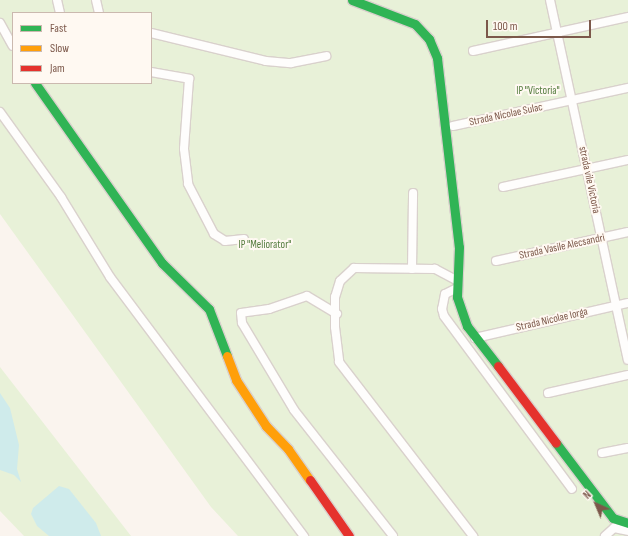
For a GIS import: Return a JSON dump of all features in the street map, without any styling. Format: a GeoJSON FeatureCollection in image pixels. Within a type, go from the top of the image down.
{"type":"FeatureCollection","features":[{"type":"Feature","properties":{"kind":"street"},"geometry":{"type":"LineString","coordinates":[[57,0],[60,12]]}},
{"type":"Feature","properties":{"kind":"street"},"geometry":{"type":"LineString","coordinates":[[96,0],[99,12]]}},
{"type":"Feature","properties":{"kind":"street"},"geometry":{"type":"LineString","coordinates":[[352,0],[415,24],[429,39],[436,53],[459,247],[457,284],[467,326],[616,525],[628,531]]}},
{"type":"Feature","properties":{"kind":"street","name":"strada vile Victoria"},"geometry":{"type":"LineString","coordinates":[[550,0],[602,238],[615,306],[628,360]]}},
{"type":"Feature","properties":{"kind":"street"},"geometry":{"type":"LineString","coordinates":[[473,51],[628,16]]}},
{"type":"Feature","properties":{"kind":"street"},"geometry":{"type":"LineString","coordinates":[[0,23],[12,44]]}},
{"type":"Feature","properties":{"kind":"street"},"geometry":{"type":"LineString","coordinates":[[152,33],[266,61],[291,63],[326,56]]}},
{"type":"Feature","properties":{"kind":"street"},"geometry":{"type":"LineString","coordinates":[[152,72],[189,79],[184,148],[188,184],[214,234],[224,241],[244,239]]}},
{"type":"Feature","properties":{"kind":"street"},"geometry":{"type":"LineString","coordinates":[[36,84],[162,263],[209,309],[236,380],[266,426],[288,449],[349,536]]}},
{"type":"Feature","properties":{"kind":"street","name":"Strada Nicolae Sulac"},"geometry":{"type":"LineString","coordinates":[[453,126],[628,88]]}},
{"type":"Feature","properties":{"kind":"street"},"geometry":{"type":"LineString","coordinates":[[0,112],[61,197],[110,277],[304,536]]}},
{"type":"Feature","properties":{"kind":"street"},"geometry":{"type":"LineString","coordinates":[[503,188],[628,160]]}},
{"type":"Feature","properties":{"kind":"street"},"geometry":{"type":"LineString","coordinates":[[412,269],[413,193]]}},
{"type":"Feature","properties":{"kind":"street","name":"Strada Vasile Alecsandri"},"geometry":{"type":"LineString","coordinates":[[496,261],[628,232]]}},
{"type":"Feature","properties":{"kind":"street"},"geometry":{"type":"LineString","coordinates":[[457,284],[435,269],[354,268],[340,281],[335,297],[339,362],[474,536]]}},
{"type":"Feature","properties":{"kind":"street"},"geometry":{"type":"LineString","coordinates":[[457,284],[445,294],[442,308],[444,316],[572,489]]}},
{"type":"Feature","properties":{"kind":"street"},"geometry":{"type":"LineString","coordinates":[[337,314],[307,296],[269,309],[241,313],[242,323],[294,410],[393,536]]}},
{"type":"Feature","properties":{"kind":"street","name":"Strada Nicolae Iorga"},"geometry":{"type":"LineString","coordinates":[[475,338],[628,303]]}},
{"type":"Feature","properties":{"kind":"street"},"geometry":{"type":"LineString","coordinates":[[548,393],[628,375]]}},
{"type":"Feature","properties":{"kind":"street"},"geometry":{"type":"LineString","coordinates":[[602,453],[628,448]]}},
{"type":"Feature","properties":{"kind":"street"},"geometry":{"type":"LineString","coordinates":[[605,536],[616,525],[628,523]]}},
{"type":"Feature","properties":{"kind":"green space","name":"IP \"Meliorator\""},"geometry":{"type":"Polygon","coordinates":[[[0,0],[628,0],[628,536],[238,536],[211,507],[0,214],[0,0]]]}},
{"type":"Feature","properties":{"kind":"green space"},"geometry":{"type":"Polygon","coordinates":[[[0,367],[131,536],[24,536],[0,511],[0,367]]]}},
{"type":"Feature","properties":{"kind":"water"},"geometry":{"type":"Polygon","coordinates":[[[0,393],[10,408],[19,445],[17,469],[21,482],[14,475],[0,470],[0,393]]]}},
{"type":"Feature","properties":{"kind":"water"},"geometry":{"type":"Polygon","coordinates":[[[59,486],[69,489],[96,523],[101,536],[49,536],[37,526],[31,514],[33,508],[59,486]]]}},
{"type":"Feature","properties":{"kind":"traffic: fast"},"geometry":{"type":"LineString","coordinates":[[352,0],[415,24],[429,39],[437,58],[459,247],[457,297],[467,326],[498,366]]}},
{"type":"Feature","properties":{"kind":"traffic: fast"},"geometry":{"type":"LineString","coordinates":[[36,84],[162,263],[209,309],[227,356]]}},
{"type":"Feature","properties":{"kind":"traffic: fast"},"geometry":{"type":"LineString","coordinates":[[556,443],[613,518],[628,523]]}},
{"type":"Feature","properties":{"kind":"traffic: slow"},"geometry":{"type":"LineString","coordinates":[[227,356],[236,380],[266,426],[288,449],[310,480]]}},
{"type":"Feature","properties":{"kind":"traffic: jam"},"geometry":{"type":"LineString","coordinates":[[498,366],[556,443]]}},
{"type":"Feature","properties":{"kind":"traffic: jam"},"geometry":{"type":"LineString","coordinates":[[310,480],[349,536]]}},
{"type":"Feature","properties":{"kind":"park label","name":"IP \"Victoria\""},"geometry":{"type":"Point","coordinates":[538,91]}}]}
